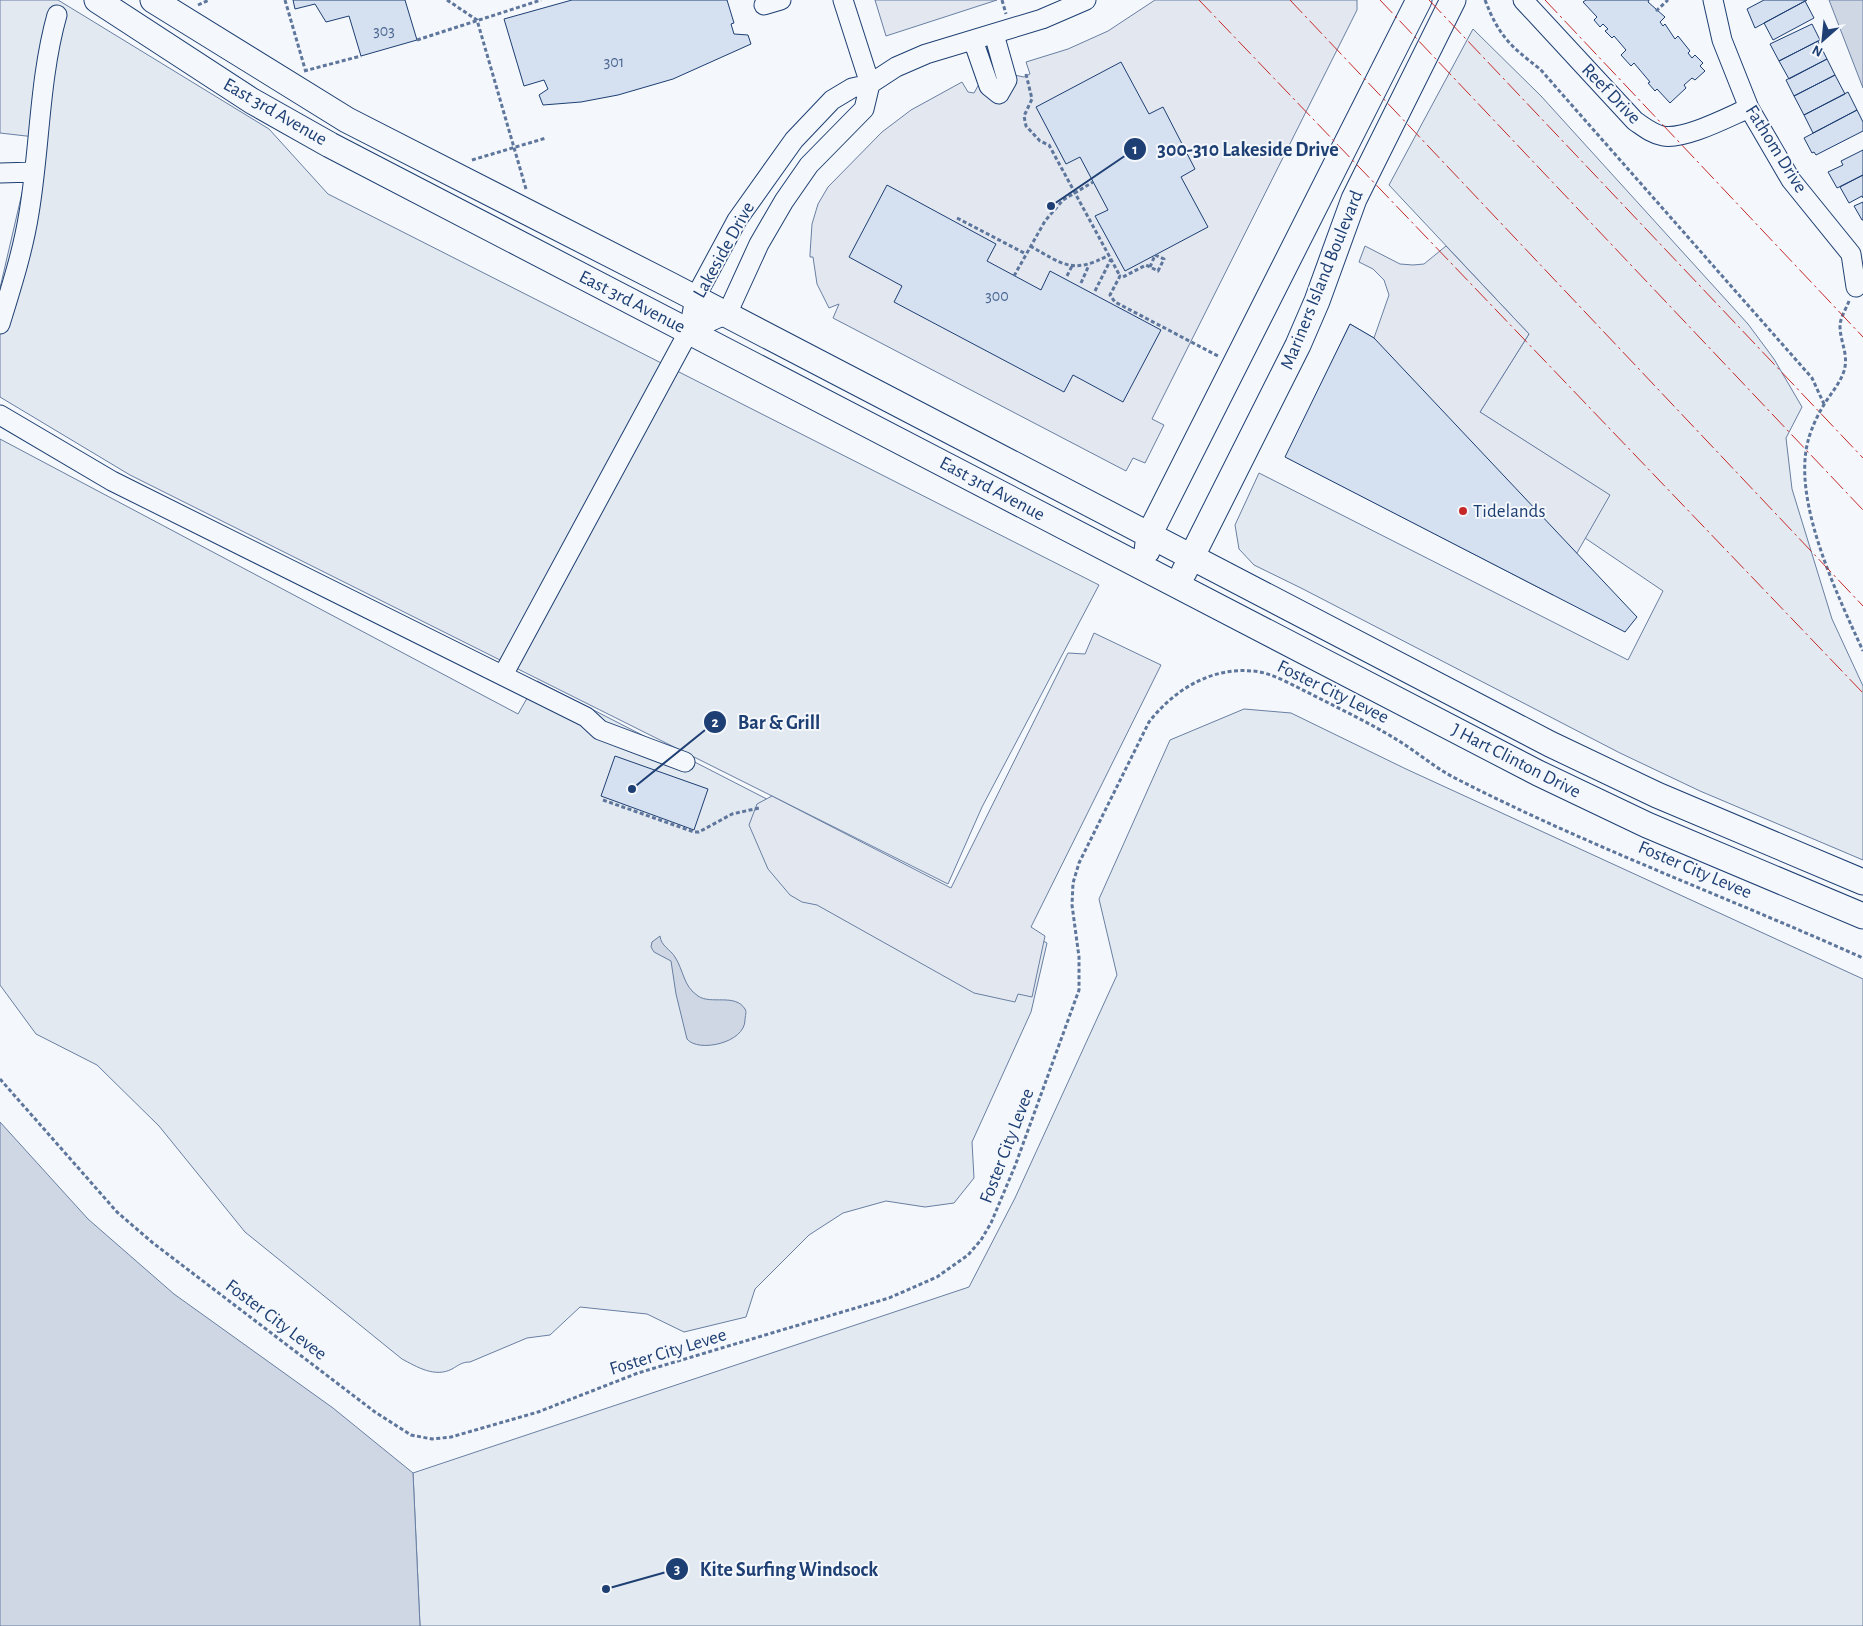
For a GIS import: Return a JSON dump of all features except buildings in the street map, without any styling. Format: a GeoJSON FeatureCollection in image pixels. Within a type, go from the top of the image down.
{"type":"FeatureCollection","features":[{"type":"Feature","properties":{"kind":"main road","name":"East 3rd Avenue"},"geometry":{"type":"LineString","coordinates":[[98,0],[252,101],[330,145],[1178,586]]}},
{"type":"Feature","properties":{"kind":"main road","name":"East 3rd Avenue"},"geometry":{"type":"LineString","coordinates":[[153,0],[299,79],[347,120],[727,314],[1192,557]]}},
{"type":"Feature","properties":{"kind":"main road","name":"Mariners Island Boulevard"},"geometry":{"type":"LineString","coordinates":[[1144,568],[1149,535],[1419,0]]}},
{"type":"Feature","properties":{"kind":"main road","name":"Mariners Island Boulevard"},"geometry":{"type":"LineString","coordinates":[[1178,586],[1298,345],[1317,301],[1354,199],[1452,0]]}},
{"type":"Feature","properties":{"kind":"main road","name":"J Hart Clinton Drive"},"geometry":{"type":"LineString","coordinates":[[1192,557],[1604,771],[1863,882]]}},
{"type":"Feature","properties":{"kind":"main road","name":"J Hart Clinton Drive"},"geometry":{"type":"LineString","coordinates":[[1178,586],[1591,799],[1863,916]]}},
{"type":"Feature","properties":{"kind":"street"},"geometry":{"type":"LineString","coordinates":[[843,0],[870,84]]}},
{"type":"Feature","properties":{"kind":"street","name":"Lakeside Drive"},"geometry":{"type":"LineString","coordinates":[[689,331],[695,298],[737,220],[794,140],[832,100],[852,88],[870,84],[896,67],[926,54],[1042,19],[1086,0]]}},
{"type":"Feature","properties":{"kind":"street","name":"Reef Drive"},"geometry":{"type":"LineString","coordinates":[[1523,0],[1635,121],[1648,131],[1664,136],[1681,134],[1749,108]]}},
{"type":"Feature","properties":{"kind":"street","name":"Fathom Drive"},"geometry":{"type":"LineString","coordinates":[[1714,0],[1722,40],[1749,108],[1792,180],[1851,254],[1856,286]]}},
{"type":"Feature","properties":{"kind":"street"},"geometry":{"type":"LineString","coordinates":[[0,324],[23,242],[29,213],[49,46],[57,16]]}},
{"type":"Feature","properties":{"kind":"street"},"geometry":{"type":"LineString","coordinates":[[974,40],[988,86],[999,94],[1007,80],[994,34]]}},
{"type":"Feature","properties":{"kind":"street","name":"Lakeside Drive"},"geometry":{"type":"LineString","coordinates":[[689,331],[727,314],[759,244],[784,201],[809,165],[864,109],[870,84]]}},
{"type":"Feature","properties":{"kind":"street"},"geometry":{"type":"LineString","coordinates":[[0,173],[34,172]]}},
{"type":"Feature","properties":{"kind":"street"},"geometry":{"type":"LineString","coordinates":[[503,676],[689,331]]}},
{"type":"Feature","properties":{"kind":"street"},"geometry":{"type":"LineString","coordinates":[[0,415],[112,481],[586,717],[600,730],[685,762]]}},
{"type":"Feature","properties":{"kind":"path"},"geometry":{"type":"LineString","coordinates":[[285,0],[299,79],[361,56]]}},
{"type":"Feature","properties":{"kind":"path"},"geometry":{"type":"LineString","coordinates":[[447,0],[477,20],[534,216]]}},
{"type":"Feature","properties":{"kind":"path"},"geometry":{"type":"LineString","coordinates":[[416,40],[541,0]]}},
{"type":"Feature","properties":{"kind":"path"},"geometry":{"type":"LineString","coordinates":[[1485,0],[1495,25],[1510,45],[1540,70],[1812,378],[1824,404]]}},
{"type":"Feature","properties":{"kind":"path"},"geometry":{"type":"LineString","coordinates":[[1656,11],[1668,0]]}},
{"type":"Feature","properties":{"kind":"path"},"geometry":{"type":"LineString","coordinates":[[1029,85],[1032,99],[1024,116],[1026,126],[1040,142],[1049,145],[1120,276]]}},
{"type":"Feature","properties":{"kind":"path"},"geometry":{"type":"LineString","coordinates":[[443,169],[546,138]]}},
{"type":"Feature","properties":{"kind":"path"},"geometry":{"type":"LineString","coordinates":[[1014,276],[1046,221],[1063,200],[1093,182]]}},
{"type":"Feature","properties":{"kind":"path"},"geometry":{"type":"LineString","coordinates":[[957,218],[1026,254]]}},
{"type":"Feature","properties":{"kind":"path"},"geometry":{"type":"LineString","coordinates":[[1030,246],[1072,266],[1089,265],[1110,257]]}},
{"type":"Feature","properties":{"kind":"path"},"geometry":{"type":"LineString","coordinates":[[1120,276],[1123,277],[1146,265],[1150,267],[1158,271],[1164,259],[1155,255],[1150,267]]}},
{"type":"Feature","properties":{"kind":"path"},"geometry":{"type":"LineString","coordinates":[[1095,291],[1110,257]]}},
{"type":"Feature","properties":{"kind":"path"},"geometry":{"type":"LineString","coordinates":[[1081,283],[1089,265]]}},
{"type":"Feature","properties":{"kind":"path"},"geometry":{"type":"LineString","coordinates":[[1067,276],[1072,266]]}},
{"type":"Feature","properties":{"kind":"path"},"geometry":{"type":"LineString","coordinates":[[1120,276],[1110,295],[1115,302],[1221,358]]}},
{"type":"Feature","properties":{"kind":"path"},"geometry":{"type":"LineString","coordinates":[[1856,286],[1840,327],[1847,358],[1844,371],[1838,385],[1824,404],[1808,442],[1804,480],[1818,539],[1839,598],[1863,651]]}},
{"type":"Feature","properties":{"kind":"path","name":"Foster City Levee"},"geometry":{"type":"LineString","coordinates":[[0,1079],[117,1212],[153,1244],[374,1412],[411,1435],[432,1439],[451,1437],[538,1412],[638,1373],[881,1300],[937,1276],[968,1255],[981,1240],[991,1223],[1015,1166],[1079,990],[1079,957],[1072,905],[1073,883],[1084,850],[1149,722],[1163,704],[1183,689],[1200,680],[1227,672],[1252,671],[1278,678],[1382,731],[1451,776],[1558,826],[1863,958]]}},
{"type":"Feature","properties":{"kind":"path"},"geometry":{"type":"LineString","coordinates":[[603,800],[694,832],[699,832],[732,814],[759,808]]}},
{"type":"Feature","properties":{"kind":"shaded area"},"geometry":{"type":"Polygon","coordinates":[[[0,0],[58,0],[269,129],[328,194],[1099,585],[982,807],[948,884],[130,475],[0,397],[0,288],[35,137],[0,133],[0,0]]]}},
{"type":"Feature","properties":{"kind":"shaded area"},"geometry":{"type":"Polygon","coordinates":[[[875,0],[997,0],[886,36],[875,0]]]}},
{"type":"Feature","properties":{"kind":"shaded area"},"geometry":{"type":"Polygon","coordinates":[[[1155,0],[1357,0],[1357,10],[1152,419],[1164,425],[1145,463],[1133,458],[1126,471],[833,318],[839,304],[829,308],[817,284],[813,257],[810,257],[810,254],[812,224],[818,204],[828,187],[882,132],[911,110],[962,82],[968,92],[974,93],[979,84],[975,67],[1006,57],[1014,75],[1024,77],[1030,74],[1026,62],[1068,49],[1108,31],[1155,0]]]}},
{"type":"Feature","properties":{"kind":"shaded area"},"geometry":{"type":"Polygon","coordinates":[[[1829,0],[1863,0],[1863,88],[1829,0]]]}},
{"type":"Feature","properties":{"kind":"shaded area"},"geometry":{"type":"Polygon","coordinates":[[[1473,29],[1541,96],[1748,324],[1774,359],[1802,407],[1786,438],[1792,489],[1832,619],[1863,686],[1863,860],[1700,791],[1620,753],[1254,565],[1239,549],[1235,525],[1259,473],[1628,660],[1663,591],[1585,538],[1609,495],[1480,412],[1529,334],[1389,185],[1473,29]]]}},
{"type":"Feature","properties":{"kind":"shaded area"},"geometry":{"type":"Polygon","coordinates":[[[1365,246],[1400,264],[1413,265],[1424,264],[1446,246],[1529,334],[1480,412],[1610,495],[1553,595],[1286,457],[1350,324],[1374,338],[1389,295],[1384,280],[1373,269],[1359,262],[1365,246]]]}},
{"type":"Feature","properties":{"kind":"shaded area"},"geometry":{"type":"Polygon","coordinates":[[[0,439],[518,714],[537,681],[1047,943],[1031,1012],[972,1142],[974,1178],[954,1203],[925,1207],[886,1201],[843,1213],[809,1235],[755,1289],[746,1317],[684,1332],[647,1314],[580,1307],[550,1335],[527,1338],[446,1371],[433,1372],[402,1359],[245,1232],[159,1126],[97,1065],[36,1034],[0,985],[0,439]]]}},
{"type":"Feature","properties":{"kind":"shaded area"},"geometry":{"type":"Polygon","coordinates":[[[1094,633],[1161,665],[1031,927],[1045,936],[1032,997],[1018,994],[1015,1002],[974,993],[817,905],[802,902],[790,895],[768,869],[749,825],[757,804],[772,796],[951,888],[1068,653],[1085,654],[1094,633]]]}},
{"type":"Feature","properties":{"kind":"shaded area"},"geometry":{"type":"Polygon","coordinates":[[[1244,709],[1291,713],[1406,769],[1863,979],[1863,1626],[420,1626],[413,1473],[969,1287],[1015,1198],[1117,975],[1099,899],[1170,740],[1244,709]]]}},
{"type":"Feature","properties":{"kind":"shaded area"},"geometry":{"type":"Polygon","coordinates":[[[660,936],[664,945],[678,962],[689,988],[693,992],[709,1000],[735,1001],[745,1009],[746,1014],[743,1028],[737,1035],[730,1040],[710,1045],[693,1043],[687,1039],[676,994],[671,961],[654,952],[651,947],[652,942],[660,936]]]}},
{"type":"Feature","properties":{"kind":"shaded area"},"geometry":{"type":"Polygon","coordinates":[[[0,1122],[88,1219],[174,1294],[333,1408],[413,1473],[420,1626],[0,1626],[0,1122]]]}},
{"type":"Feature","properties":{"kind":"power"},"geometry":{"type":"LineString","coordinates":[[1199,0],[1863,693]]}},
{"type":"Feature","properties":{"kind":"power"},"geometry":{"type":"LineString","coordinates":[[1290,0],[1863,606]]}},
{"type":"Feature","properties":{"kind":"power"},"geometry":{"type":"LineString","coordinates":[[1380,0],[1863,510]]}},
{"type":"Feature","properties":{"kind":"power"},"geometry":{"type":"LineString","coordinates":[[1429,0],[1863,458]]}},
{"type":"Feature","properties":{"kind":"power"},"geometry":{"type":"LineString","coordinates":[[1545,0],[1863,337]]}},
{"type":"Feature","properties":{"kind":"place","name":"300-310 Lakeside Drive"},"geometry":{"type":"Point","coordinates":[1051,206]}},
{"type":"Feature","properties":{"kind":"place","name":"Tidelands"},"geometry":{"type":"Point","coordinates":[1463,511]}},
{"type":"Feature","properties":{"kind":"place","name":"Bar & Grill"},"geometry":{"type":"Point","coordinates":[632,789]}},
{"type":"Feature","properties":{"kind":"place","name":"Kite Surfing Windsock"},"geometry":{"type":"Point","coordinates":[606,1589]}}]}
